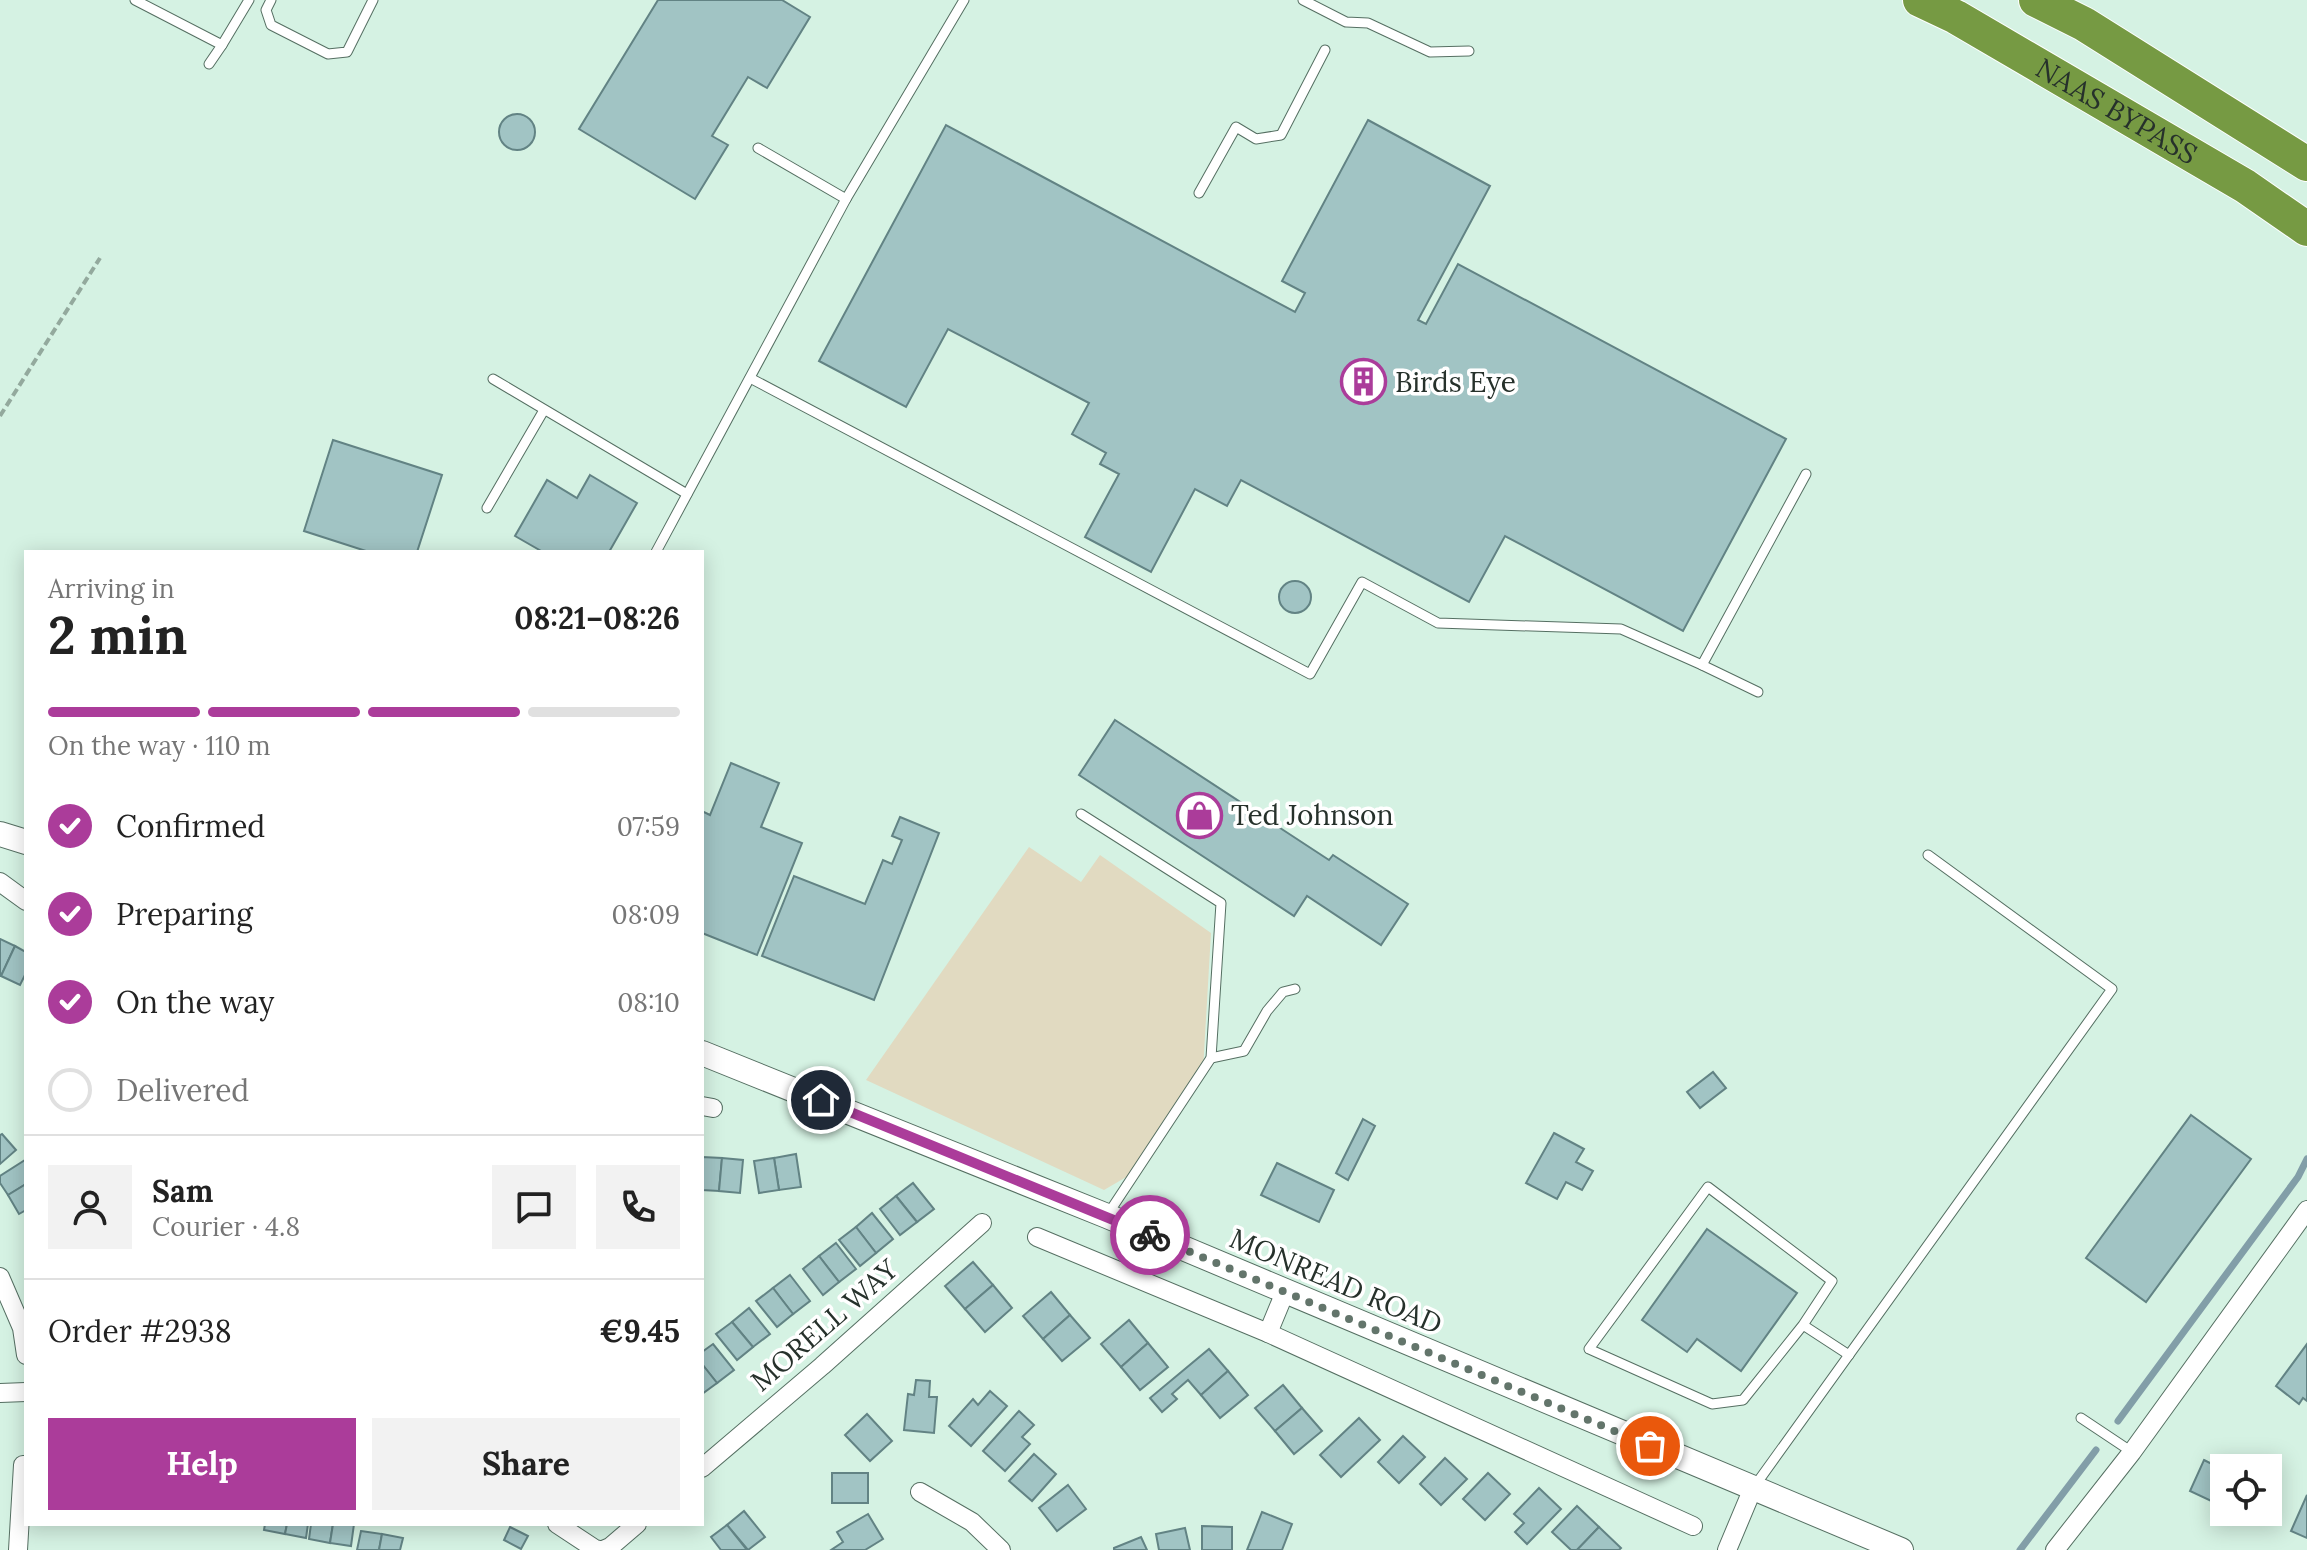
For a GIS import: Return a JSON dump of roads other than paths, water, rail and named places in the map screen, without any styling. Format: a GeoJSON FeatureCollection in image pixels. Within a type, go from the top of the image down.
{"type":"FeatureCollection","features":[{"type":"Feature","properties":{"kind":"highway","name":"NAAS BYPASS"},"geometry":{"type":"LineString","coordinates":[[1920,0],[1956,17],[2245,186],[2307,229]]}},
{"type":"Feature","properties":{"kind":"highway","name":"NAAS BYPASS"},"geometry":{"type":"LineString","coordinates":[[2036,0],[2084,24],[2307,164]]}},
{"type":"Feature","properties":{"kind":"street"},"geometry":{"type":"LineString","coordinates":[[0,834],[24,841]]}},
{"type":"Feature","properties":{"kind":"street"},"geometry":{"type":"LineString","coordinates":[[0,882],[24,900]]}},
{"type":"Feature","properties":{"kind":"street","name":"MONREAD ROAD"},"geometry":{"type":"LineString","coordinates":[[704,1054],[1107,1216],[1901,1550]]}},
{"type":"Feature","properties":{"kind":"street"},"geometry":{"type":"LineString","coordinates":[[2055,1550],[2132,1452],[2307,1210]]}},
{"type":"Feature","properties":{"kind":"street","name":"MORELL WAY"},"geometry":{"type":"LineString","coordinates":[[704,1466],[982,1223]]}},
{"type":"Feature","properties":{"kind":"street"},"geometry":{"type":"LineString","coordinates":[[1037,1237],[1268,1333],[1693,1526]]}},
{"type":"Feature","properties":{"kind":"street"},"geometry":{"type":"LineString","coordinates":[[0,1277],[22,1328],[24,1342]]}},
{"type":"Feature","properties":{"kind":"street"},"geometry":{"type":"LineString","coordinates":[[1268,1333],[1285,1292]]}},
{"type":"Feature","properties":{"kind":"street"},"geometry":{"type":"LineString","coordinates":[[0,1393],[24,1392]]}},
{"type":"Feature","properties":{"kind":"street"},"geometry":{"type":"LineString","coordinates":[[18,1550],[23,1465]]}},
{"type":"Feature","properties":{"kind":"street"},"geometry":{"type":"LineString","coordinates":[[1727,1550],[1753,1488]]}},
{"type":"Feature","properties":{"kind":"street"},"geometry":{"type":"LineString","coordinates":[[920,1492],[972,1522],[1001,1550]]}},
{"type":"Feature","properties":{"kind":"street"},"geometry":{"type":"LineString","coordinates":[[560,1526],[595,1549],[602,1550],[635,1526]]}},
{"type":"Feature","properties":{"kind":"lane"},"geometry":{"type":"LineString","coordinates":[[135,0],[222,45]]}},
{"type":"Feature","properties":{"kind":"lane"},"geometry":{"type":"LineString","coordinates":[[209,64],[249,0]]}},
{"type":"Feature","properties":{"kind":"lane"},"geometry":{"type":"LineString","coordinates":[[271,0],[266,10],[271,25],[328,54],[347,52],[373,0]]}},
{"type":"Feature","properties":{"kind":"lane"},"geometry":{"type":"LineString","coordinates":[[657,550],[846,199],[964,0]]}},
{"type":"Feature","properties":{"kind":"lane"},"geometry":{"type":"LineString","coordinates":[[1303,0],[1346,22],[1368,23],[1430,52],[1469,51]]}},
{"type":"Feature","properties":{"kind":"lane"},"geometry":{"type":"LineString","coordinates":[[1199,193],[1236,127],[1256,139],[1281,135],[1325,50]]}},
{"type":"Feature","properties":{"kind":"lane"},"geometry":{"type":"LineString","coordinates":[[758,148],[846,199]]}},
{"type":"Feature","properties":{"kind":"lane"},"geometry":{"type":"LineString","coordinates":[[750,378],[1310,674],[1362,582],[1438,623],[1621,629],[1758,692]]}},
{"type":"Feature","properties":{"kind":"lane"},"geometry":{"type":"LineString","coordinates":[[493,379],[687,494]]}},
{"type":"Feature","properties":{"kind":"lane"},"geometry":{"type":"LineString","coordinates":[[487,508],[544,410]]}},
{"type":"Feature","properties":{"kind":"lane"},"geometry":{"type":"LineString","coordinates":[[1702,665],[1806,474]]}},
{"type":"Feature","properties":{"kind":"lane"},"geometry":{"type":"LineString","coordinates":[[1081,814],[1221,903],[1211,1058],[1107,1216]]}},
{"type":"Feature","properties":{"kind":"lane"},"geometry":{"type":"LineString","coordinates":[[1753,1488],[2112,989],[1928,855]]}},
{"type":"Feature","properties":{"kind":"lane"},"geometry":{"type":"LineString","coordinates":[[1211,1058],[1244,1051],[1267,1011],[1283,992],[1295,989]]}},
{"type":"Feature","properties":{"kind":"lane"},"geometry":{"type":"LineString","coordinates":[[1708,1187],[1832,1281],[1803,1325],[1743,1400],[1712,1404],[1589,1349],[1708,1187]]}},
{"type":"Feature","properties":{"kind":"lane"},"geometry":{"type":"LineString","coordinates":[[1803,1325],[1849,1355]]}},
{"type":"Feature","properties":{"kind":"lane"},"geometry":{"type":"LineString","coordinates":[[2081,1418],[2132,1452]]}},
{"type":"Feature","properties":{"kind":"waterway"},"geometry":{"type":"LineString","coordinates":[[2118,1421],[2298,1177],[2307,1159]]}},
{"type":"Feature","properties":{"kind":"waterway"},"geometry":{"type":"LineString","coordinates":[[2020,1550],[2096,1450]]}},
{"type":"Feature","properties":{"kind":"place","name":"Birds Eye"},"geometry":{"type":"Point","coordinates":[1364,382]}},
{"type":"Feature","properties":{"kind":"place","name":"Ted Johnson"},"geometry":{"type":"Point","coordinates":[1200,815]}}]}
